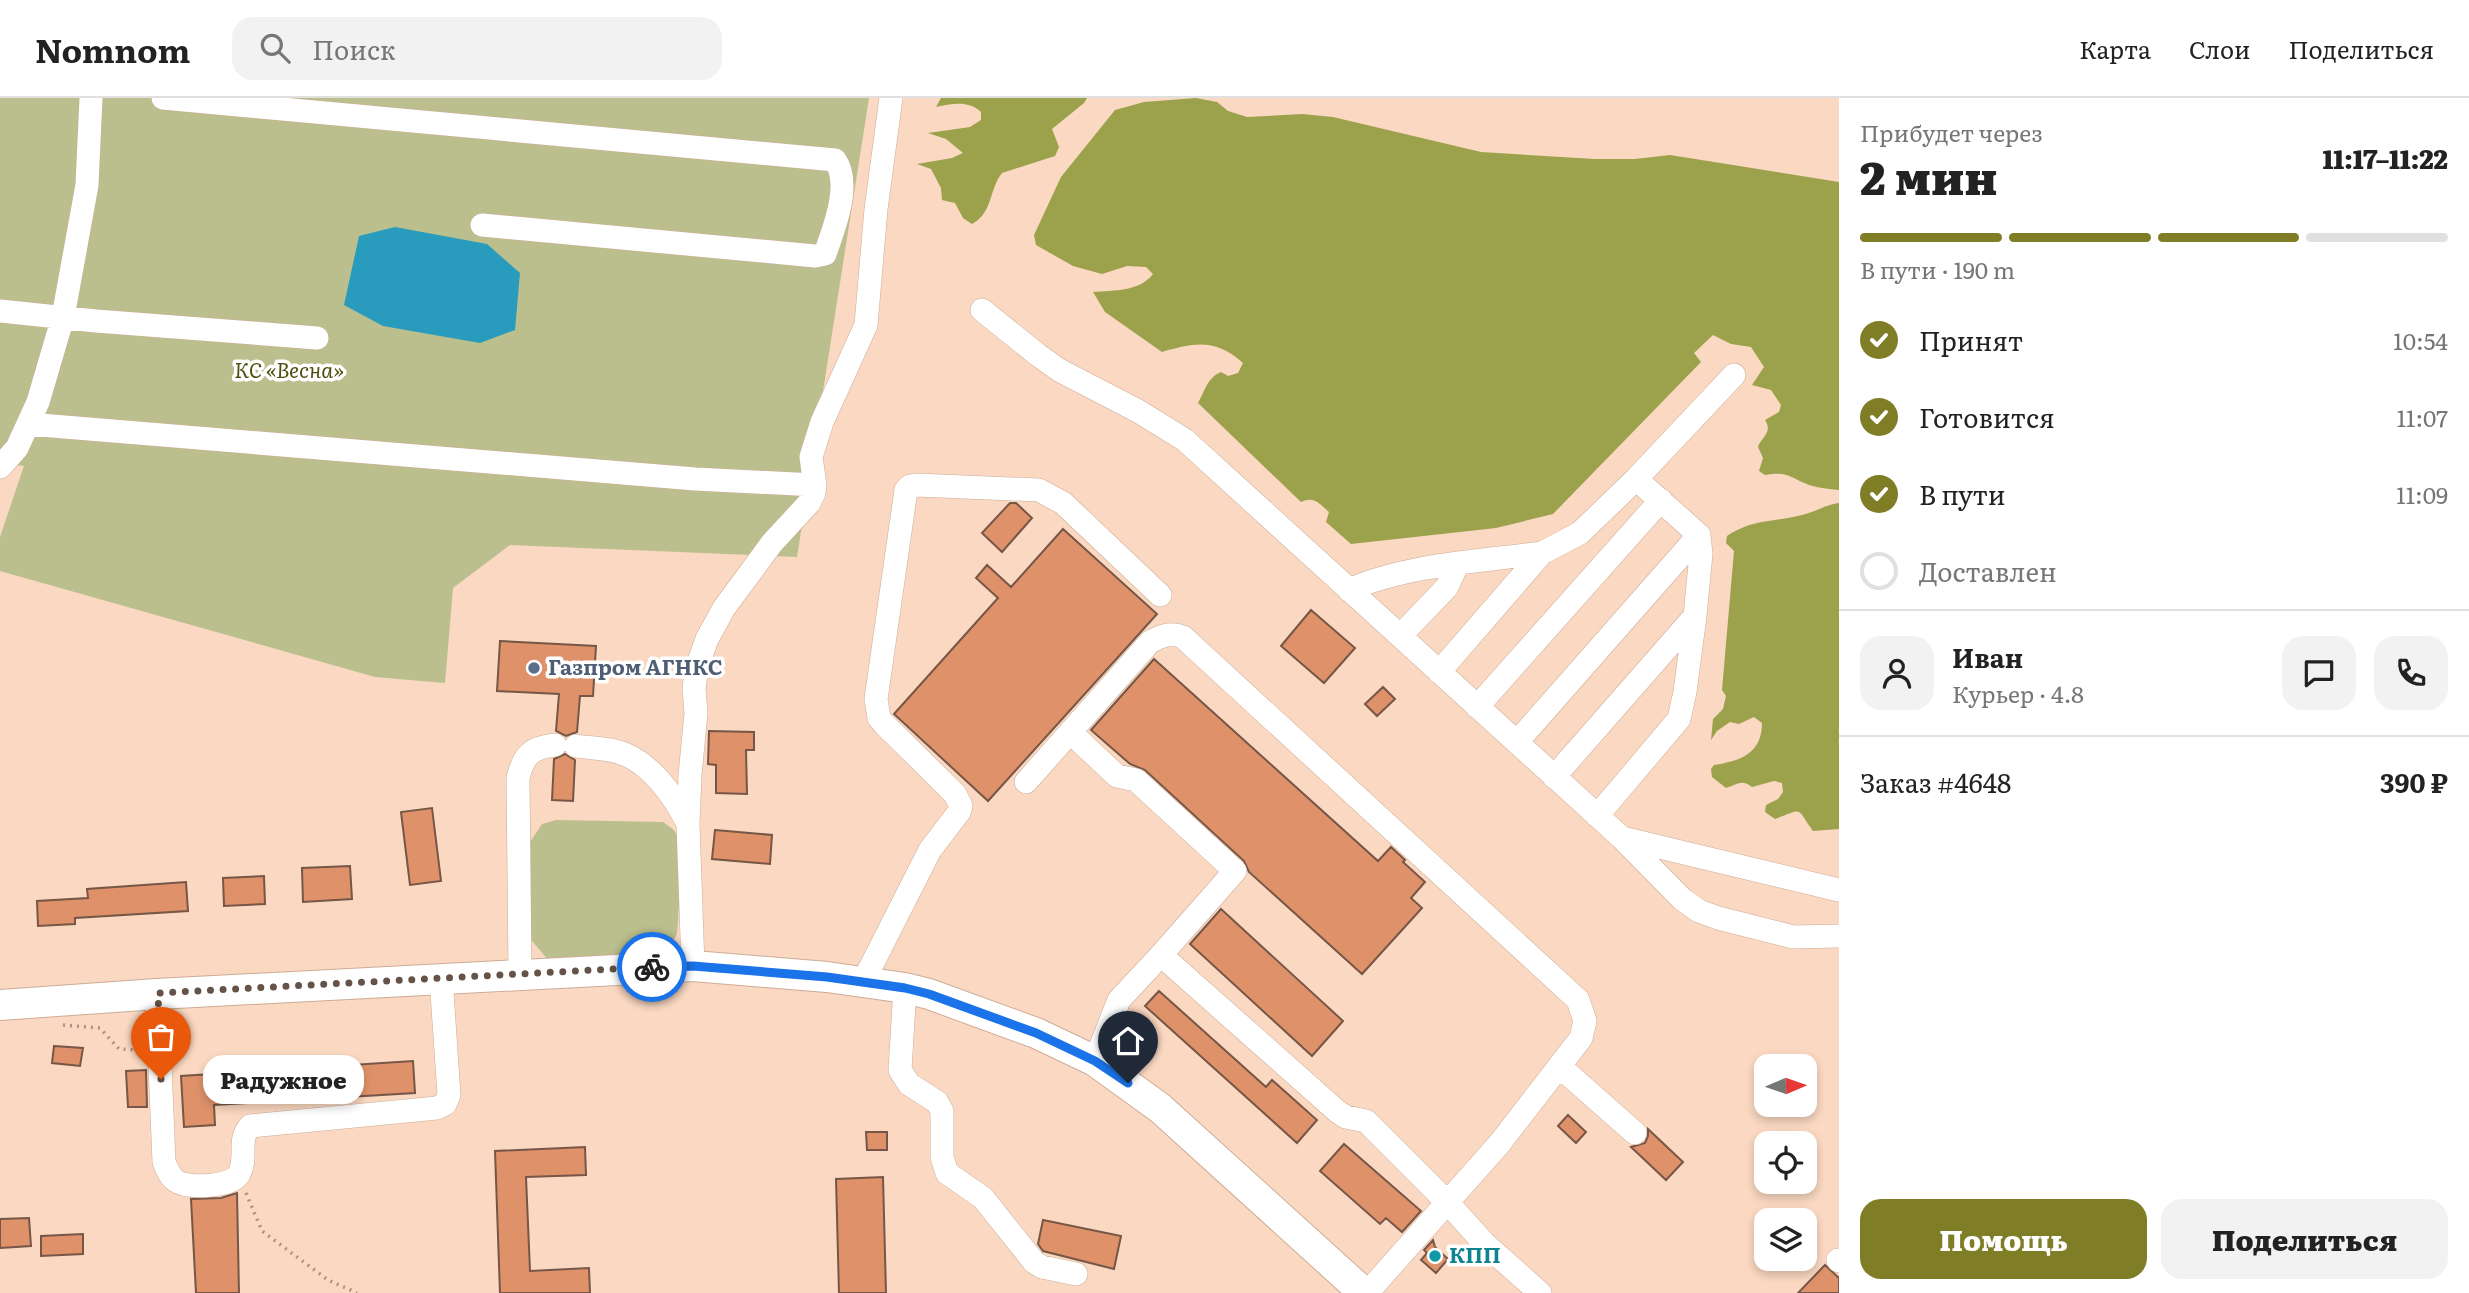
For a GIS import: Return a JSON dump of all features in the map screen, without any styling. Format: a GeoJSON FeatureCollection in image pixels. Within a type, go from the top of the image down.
{"type":"FeatureCollection","features":[{"type":"Feature","properties":{"kind":"main road"},"geometry":{"type":"LineString","coordinates":[[0,1005],[158,993],[693,966],[863,982],[917,991],[1036,1033],[1095,1061],[1160,1108],[1366,1293]]}},
{"type":"Feature","properties":{"kind":"street"},"geometry":{"type":"LineString","coordinates":[[0,467],[17,448],[38,402],[63,317],[87,185],[91,98]]}},
{"type":"Feature","properties":{"kind":"street"},"geometry":{"type":"LineString","coordinates":[[163,98],[835,160],[841,168],[841,194],[834,229],[825,254],[816,256],[482,225]]}},
{"type":"Feature","properties":{"kind":"street"},"geometry":{"type":"LineString","coordinates":[[693,966],[688,824],[697,667],[707,639],[724,608],[772,544],[809,503],[815,485],[811,457],[821,422],[866,326],[876,209],[891,98]]}},
{"type":"Feature","properties":{"kind":"street"},"geometry":{"type":"LineString","coordinates":[[982,310],[1059,370],[1138,411],[1185,440],[1622,838],[1682,899],[1699,911],[1718,918],[1793,937],[1839,936]]}},
{"type":"Feature","properties":{"kind":"street"},"geometry":{"type":"LineString","coordinates":[[0,311],[317,338]]}},
{"type":"Feature","properties":{"kind":"street"},"geometry":{"type":"LineString","coordinates":[[1349,590],[1371,580],[1542,553],[1580,533],[1636,479],[1734,375]]}},
{"type":"Feature","properties":{"kind":"street"},"geometry":{"type":"LineString","coordinates":[[28,424],[681,478],[815,485]]}},
{"type":"Feature","properties":{"kind":"street"},"geometry":{"type":"LineString","coordinates":[[1597,817],[1679,719],[1695,616],[1701,554],[1699,535],[1636,479]]}},
{"type":"Feature","properties":{"kind":"street"},"geometry":{"type":"LineString","coordinates":[[863,982],[930,850],[961,806],[955,794],[884,724],[876,710],[906,490],[916,485],[1047,492],[1063,503],[1160,595]]}},
{"type":"Feature","properties":{"kind":"street"},"geometry":{"type":"LineString","coordinates":[[1477,707],[1661,500]]}},
{"type":"Feature","properties":{"kind":"street"},"geometry":{"type":"LineString","coordinates":[[1517,742],[1699,535]]}},
{"type":"Feature","properties":{"kind":"street"},"geometry":{"type":"LineString","coordinates":[[1438,671],[1542,553]]}},
{"type":"Feature","properties":{"kind":"street"},"geometry":{"type":"LineString","coordinates":[[1400,636],[1447,587],[1457,565]]}},
{"type":"Feature","properties":{"kind":"street"},"geometry":{"type":"LineString","coordinates":[[1555,777],[1695,616]]}},
{"type":"Feature","properties":{"kind":"street"},"geometry":{"type":"LineString","coordinates":[[1026,782],[1150,642],[1164,635],[1182,637],[1572,993],[1584,1013],[1585,1027],[1581,1038],[1500,1143],[1366,1293]]}},
{"type":"Feature","properties":{"kind":"street"},"geometry":{"type":"LineString","coordinates":[[1070,732],[1117,776],[1136,780],[1235,872],[1119,1000],[1095,1061]]}},
{"type":"Feature","properties":{"kind":"street"},"geometry":{"type":"LineString","coordinates":[[520,973],[518,778],[522,762],[530,753],[539,747],[566,746],[617,752],[640,764],[671,794],[688,824]]}},
{"type":"Feature","properties":{"kind":"street"},"geometry":{"type":"LineString","coordinates":[[1622,838],[1839,890]]}},
{"type":"Feature","properties":{"kind":"street"},"geometry":{"type":"LineString","coordinates":[[1161,955],[1338,1112],[1346,1117],[1366,1121],[1484,1243],[1540,1293]]}},
{"type":"Feature","properties":{"kind":"street"},"geometry":{"type":"LineString","coordinates":[[158,993],[164,1163],[177,1182],[190,1186],[232,1182],[238,1176],[243,1165],[242,1140],[250,1126],[437,1108],[444,1104],[449,1095],[441,978]]}},
{"type":"Feature","properties":{"kind":"street"},"geometry":{"type":"LineString","coordinates":[[917,991],[900,1070],[909,1084],[937,1102],[942,1111],[942,1157],[947,1173],[983,1198],[1034,1262],[1042,1267],[1076,1274]]}},
{"type":"Feature","properties":{"kind":"street"},"geometry":{"type":"LineString","coordinates":[[1559,1066],[1634,1133]]}},
{"type":"Feature","properties":{"kind":"path"},"geometry":{"type":"LineString","coordinates":[[62,1025],[100,1028],[119,1049],[160,1052]]}},
{"type":"Feature","properties":{"kind":"path"},"geometry":{"type":"LineString","coordinates":[[238,1176],[262,1231],[328,1280],[357,1293]]}},
{"type":"Feature","properties":{"kind":"green space","name":"КС «Весна»"},"geometry":{"type":"Polygon","coordinates":[[[0,98],[869,98],[797,557],[510,545],[453,588],[445,683],[375,677],[0,571],[0,537],[24,466],[0,463],[0,98]]]}},
{"type":"Feature","properties":{"kind":"green space"},"geometry":{"type":"Polygon","coordinates":[[[941,98],[1087,98],[1052,129],[1059,147],[1055,156],[1002,173],[984,214],[972,224],[963,218],[955,203],[942,200],[941,188],[931,169],[917,164],[952,158],[963,153],[946,139],[928,133],[970,127],[981,120],[981,112],[971,106],[960,104],[936,107],[941,98]]]}},
{"type":"Feature","properties":{"kind":"green space"},"geometry":{"type":"Polygon","coordinates":[[[1196,98],[1217,102],[1228,111],[1247,117],[1302,114],[1333,117],[1481,152],[1594,159],[1635,159],[1670,155],[1839,182],[1839,490],[1809,485],[1784,474],[1765,475],[1759,471],[1763,458],[1758,447],[1768,428],[1765,420],[1779,412],[1781,405],[1771,390],[1752,385],[1764,367],[1751,347],[1731,344],[1713,335],[1694,353],[1701,362],[1553,514],[1496,528],[1351,544],[1326,522],[1329,512],[1313,500],[1301,502],[1198,403],[1212,378],[1221,372],[1228,376],[1238,373],[1243,363],[1214,346],[1185,346],[1162,352],[1105,312],[1093,292],[1126,289],[1141,284],[1153,274],[1146,267],[1127,266],[1102,274],[1073,266],[1036,245],[1034,235],[1061,177],[1115,110],[1144,102],[1196,98]]]}},
{"type":"Feature","properties":{"kind":"green space"},"geometry":{"type":"Polygon","coordinates":[[[1839,503],[1839,829],[1813,831],[1799,812],[1775,819],[1765,812],[1766,805],[1778,799],[1783,792],[1782,783],[1774,781],[1752,787],[1743,783],[1726,788],[1712,777],[1711,769],[1714,765],[1741,758],[1754,748],[1762,723],[1754,717],[1739,724],[1730,722],[1717,731],[1711,740],[1713,719],[1723,709],[1726,696],[1722,690],[1734,551],[1726,543],[1727,536],[1746,526],[1802,515],[1839,503]]]}},
{"type":"Feature","properties":{"kind":"green space"},"geometry":{"type":"Polygon","coordinates":[[[556,820],[663,822],[674,830],[683,847],[677,934],[668,949],[657,958],[549,961],[528,936],[528,845],[542,824],[556,820]]]}},
{"type":"Feature","properties":{"kind":"water"},"geometry":{"type":"Polygon","coordinates":[[[395,227],[487,244],[520,273],[515,330],[480,343],[383,326],[344,305],[359,236],[395,227]]]}},
{"type":"Feature","properties":{"kind":"building"},"geometry":{"type":"Polygon","coordinates":[[[1010,503],[1016,503],[1032,518],[1002,552],[982,533],[1010,503]]]}},
{"type":"Feature","properties":{"kind":"building"},"geometry":{"type":"Polygon","coordinates":[[[1063,529],[1157,614],[988,801],[894,714],[998,598],[976,578],[987,565],[1011,587],[1063,529]]]}},
{"type":"Feature","properties":{"kind":"building"},"geometry":{"type":"Polygon","coordinates":[[[1311,610],[1355,648],[1324,683],[1281,646],[1311,610]]]}},
{"type":"Feature","properties":{"kind":"building"},"geometry":{"type":"Polygon","coordinates":[[[500,641],[596,646],[593,696],[580,696],[577,732],[566,736],[556,731],[559,694],[497,691],[500,641]]]}},
{"type":"Feature","properties":{"kind":"building"},"geometry":{"type":"Polygon","coordinates":[[[1154,659],[1378,861],[1391,847],[1425,882],[1411,898],[1422,908],[1362,974],[1249,872],[1244,861],[1145,770],[1130,764],[1091,730],[1154,659]]]}},
{"type":"Feature","properties":{"kind":"building"},"geometry":{"type":"Polygon","coordinates":[[[1383,687],[1395,699],[1377,716],[1365,704],[1383,687]]]}},
{"type":"Feature","properties":{"kind":"building"},"geometry":{"type":"Polygon","coordinates":[[[709,731],[754,732],[754,750],[746,750],[747,794],[716,793],[716,765],[708,764],[709,731]]]}},
{"type":"Feature","properties":{"kind":"building"},"geometry":{"type":"Polygon","coordinates":[[[565,754],[575,760],[573,801],[552,800],[554,759],[565,754]]]}},
{"type":"Feature","properties":{"kind":"building"},"geometry":{"type":"Polygon","coordinates":[[[432,808],[441,881],[410,885],[401,812],[432,808]]]}},
{"type":"Feature","properties":{"kind":"building"},"geometry":{"type":"Polygon","coordinates":[[[715,830],[772,835],[770,864],[712,859],[715,830]]]}},
{"type":"Feature","properties":{"kind":"building"},"geometry":{"type":"Polygon","coordinates":[[[350,866],[352,899],[303,902],[302,868],[350,866]]]}},
{"type":"Feature","properties":{"kind":"building"},"geometry":{"type":"Polygon","coordinates":[[[264,876],[265,904],[224,906],[223,878],[264,876]]]}},
{"type":"Feature","properties":{"kind":"building"},"geometry":{"type":"Polygon","coordinates":[[[186,882],[188,911],[75,918],[75,924],[38,926],[37,901],[88,898],[87,889],[186,882]]]}},
{"type":"Feature","properties":{"kind":"building"},"geometry":{"type":"Polygon","coordinates":[[[1221,909],[1343,1021],[1312,1056],[1190,944],[1221,909]]]}},
{"type":"Feature","properties":{"kind":"building"},"geometry":{"type":"Polygon","coordinates":[[[1159,991],[1266,1087],[1272,1080],[1317,1120],[1297,1143],[1145,1006],[1159,991]]]}},
{"type":"Feature","properties":{"kind":"building"},"geometry":{"type":"Polygon","coordinates":[[[54,1046],[83,1048],[80,1066],[52,1063],[54,1046]]]}},
{"type":"Feature","properties":{"kind":"building"},"geometry":{"type":"Polygon","coordinates":[[[413,1061],[415,1093],[214,1105],[215,1125],[184,1127],[181,1076],[413,1061]]]}},
{"type":"Feature","properties":{"kind":"building"},"geometry":{"type":"Polygon","coordinates":[[[146,1070],[147,1107],[128,1107],[126,1071],[146,1070]]]}},
{"type":"Feature","properties":{"kind":"building"},"geometry":{"type":"Polygon","coordinates":[[[1568,1115],[1586,1132],[1576,1143],[1558,1126],[1568,1115]]]}},
{"type":"Feature","properties":{"kind":"building"},"geometry":{"type":"Polygon","coordinates":[[[1648,1129],[1683,1162],[1666,1180],[1631,1147],[1645,1143],[1648,1129]]]}},
{"type":"Feature","properties":{"kind":"building"},"geometry":{"type":"Polygon","coordinates":[[[866,1132],[887,1132],[887,1150],[867,1150],[866,1132]]]}},
{"type":"Feature","properties":{"kind":"building"},"geometry":{"type":"Polygon","coordinates":[[[1344,1144],[1421,1211],[1402,1232],[1386,1218],[1380,1224],[1320,1171],[1344,1144]]]}},
{"type":"Feature","properties":{"kind":"building"},"geometry":{"type":"Polygon","coordinates":[[[585,1147],[586,1175],[526,1177],[530,1271],[589,1268],[590,1293],[500,1293],[495,1151],[585,1147]]]}},
{"type":"Feature","properties":{"kind":"building"},"geometry":{"type":"Polygon","coordinates":[[[883,1177],[886,1293],[839,1293],[836,1179],[883,1177]]]}},
{"type":"Feature","properties":{"kind":"building"},"geometry":{"type":"Polygon","coordinates":[[[237,1193],[239,1293],[196,1293],[191,1199],[221,1198],[237,1193]]]}},
{"type":"Feature","properties":{"kind":"building"},"geometry":{"type":"Polygon","coordinates":[[[29,1218],[31,1246],[0,1248],[0,1219],[29,1218]]]}},
{"type":"Feature","properties":{"kind":"building"},"geometry":{"type":"Polygon","coordinates":[[[1043,1220],[1121,1236],[1114,1269],[1043,1251],[1038,1244],[1043,1220]]]}},
{"type":"Feature","properties":{"kind":"building"},"geometry":{"type":"Polygon","coordinates":[[[83,1234],[83,1254],[41,1256],[41,1236],[83,1234]]]}},
{"type":"Feature","properties":{"kind":"building","name":"КПП"},"geometry":{"type":"Polygon","coordinates":[[[1433,1240],[1435,1247],[1448,1259],[1436,1273],[1421,1260],[1427,1253],[1424,1250],[1433,1240]]]}},
{"type":"Feature","properties":{"kind":"building"},"geometry":{"type":"Polygon","coordinates":[[[1825,1265],[1839,1278],[1839,1293],[1798,1293],[1825,1265]]]}},
{"type":"Feature","properties":{"kind":"way so far"},"geometry":{"type":"LineString","coordinates":[[161,1079],[158,993],[652,967]]}},
{"type":"Feature","properties":{"kind":"place","name":"Газпром АГНКС"},"geometry":{"type":"Point","coordinates":[534,668]}},
{"type":"Feature","properties":{"kind":"place","name":"Радужное"},"geometry":{"type":"Point","coordinates":[161,1079]}},
{"type":"Feature","properties":{"kind":"place","name":"КПП"},"geometry":{"type":"Point","coordinates":[1435,1256]}},
{"type":"Feature","properties":{"kind":"route"},"geometry":{"type":"LineString","coordinates":[[652,967],[693,966],[827,977],[905,988],[929,994],[1036,1033],[1095,1061],[1128,1083]]}}]}
